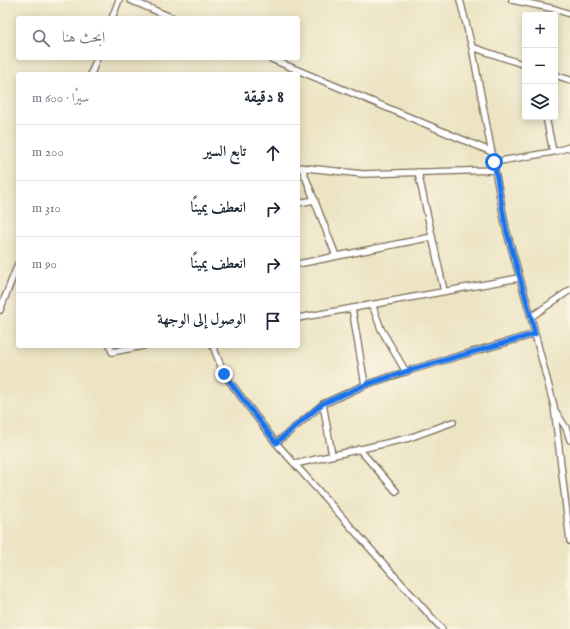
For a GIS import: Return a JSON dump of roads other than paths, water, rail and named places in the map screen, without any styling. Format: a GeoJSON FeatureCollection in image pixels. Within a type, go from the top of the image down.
{"type":"FeatureCollection","features":[{"type":"Feature","properties":{"kind":"street"},"geometry":{"type":"LineString","coordinates":[[113,16],[119,0]]}},
{"type":"Feature","properties":{"kind":"street"},"geometry":{"type":"LineString","coordinates":[[130,0],[168,16]]}},
{"type":"Feature","properties":{"kind":"street"},"geometry":{"type":"LineString","coordinates":[[460,0],[472,47],[506,229],[531,317],[554,410],[570,541]]}},
{"type":"Feature","properties":{"kind":"street"},"geometry":{"type":"LineString","coordinates":[[512,0],[570,14]]}},
{"type":"Feature","properties":{"kind":"street"},"geometry":{"type":"LineString","coordinates":[[472,47],[522,64]]}},
{"type":"Feature","properties":{"kind":"street"},"geometry":{"type":"LineString","coordinates":[[92,72],[96,60]]}},
{"type":"Feature","properties":{"kind":"street"},"geometry":{"type":"LineString","coordinates":[[273,60],[492,152]]}},
{"type":"Feature","properties":{"kind":"street"},"geometry":{"type":"LineString","coordinates":[[558,76],[570,80]]}},
{"type":"Feature","properties":{"kind":"street"},"geometry":{"type":"LineString","coordinates":[[547,120],[553,152]]}},
{"type":"Feature","properties":{"kind":"street"},"geometry":{"type":"LineString","coordinates":[[494,162],[553,152],[570,147]]}},
{"type":"Feature","properties":{"kind":"street"},"geometry":{"type":"LineString","coordinates":[[300,168],[363,174],[495,170]]}},
{"type":"Feature","properties":{"kind":"street"},"geometry":{"type":"LineString","coordinates":[[300,168],[315,200],[336,256]]}},
{"type":"Feature","properties":{"kind":"street"},"geometry":{"type":"LineString","coordinates":[[418,172],[444,291]]}},
{"type":"Feature","properties":{"kind":"street"},"geometry":{"type":"LineString","coordinates":[[300,203],[315,200]]}},
{"type":"Feature","properties":{"kind":"street"},"geometry":{"type":"LineString","coordinates":[[300,264],[432,237]]}},
{"type":"Feature","properties":{"kind":"street"},"geometry":{"type":"LineString","coordinates":[[0,310],[16,269]]}},
{"type":"Feature","properties":{"kind":"street"},"geometry":{"type":"LineString","coordinates":[[300,318],[520,278]]}},
{"type":"Feature","properties":{"kind":"street"},"geometry":{"type":"LineString","coordinates":[[531,317],[570,290]]}},
{"type":"Feature","properties":{"kind":"street"},"geometry":{"type":"LineString","coordinates":[[372,304],[381,329],[406,372]]}},
{"type":"Feature","properties":{"kind":"street"},"geometry":{"type":"LineString","coordinates":[[352,308],[365,385]]}},
{"type":"Feature","properties":{"kind":"street"},"geometry":{"type":"LineString","coordinates":[[276,443],[322,404],[365,385],[535,334]]}},
{"type":"Feature","properties":{"kind":"street"},"geometry":{"type":"LineString","coordinates":[[111,348],[112,352],[133,348]]}},
{"type":"Feature","properties":{"kind":"street"},"geometry":{"type":"LineString","coordinates":[[214,348],[224,374],[276,443],[442,629]]}},
{"type":"Feature","properties":{"kind":"street"},"geometry":{"type":"LineString","coordinates":[[322,404],[332,455]]}},
{"type":"Feature","properties":{"kind":"street"},"geometry":{"type":"LineString","coordinates":[[554,410],[566,428],[570,440]]}},
{"type":"Feature","properties":{"kind":"street"},"geometry":{"type":"LineString","coordinates":[[295,464],[409,438],[452,422]]}},
{"type":"Feature","properties":{"kind":"street"},"geometry":{"type":"LineString","coordinates":[[359,450],[396,491]]}}]}
